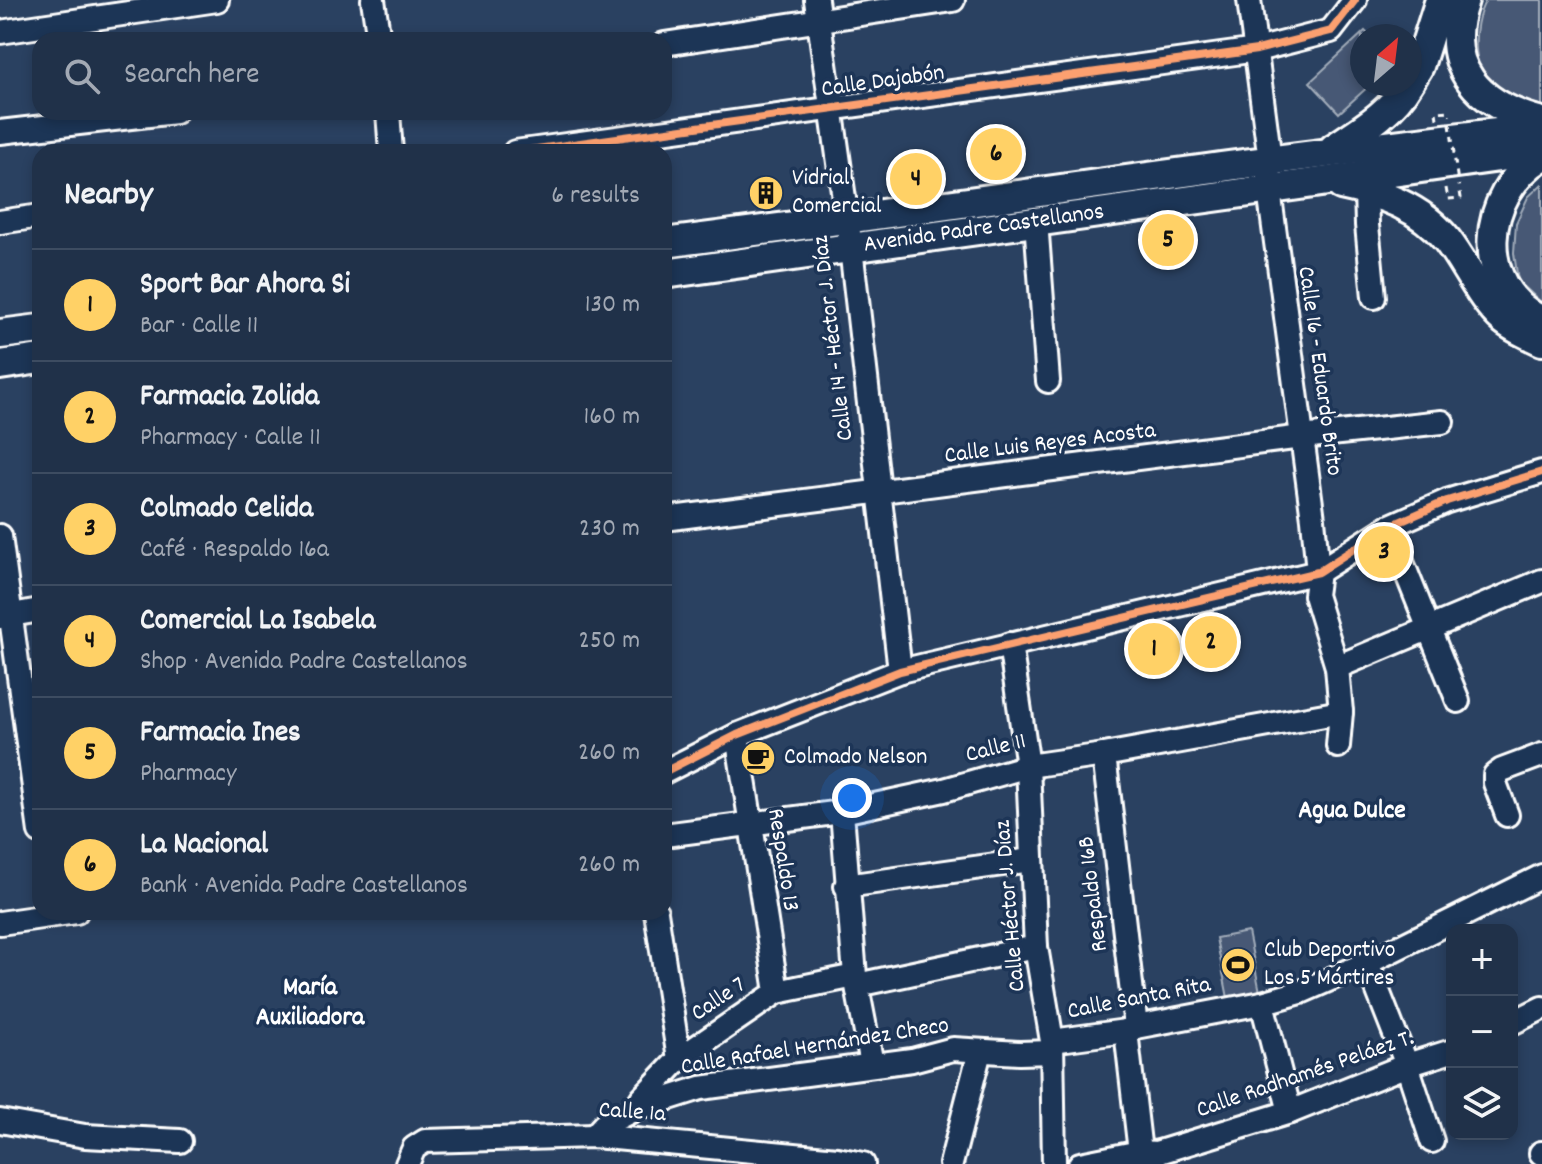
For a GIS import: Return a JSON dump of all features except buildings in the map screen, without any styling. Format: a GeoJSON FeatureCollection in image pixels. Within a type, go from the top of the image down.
{"type":"FeatureCollection","features":[{"type":"Feature","properties":{"kind":"main road"},"geometry":{"type":"LineString","coordinates":[[1422,57],[1440,0]]}},
{"type":"Feature","properties":{"kind":"main road"},"geometry":{"type":"LineString","coordinates":[[1464,0],[1457,35],[1462,65],[1478,92],[1515,115],[1542,125]]}},
{"type":"Feature","properties":{"kind":"main road"},"geometry":{"type":"LineString","coordinates":[[1328,152],[1373,122],[1401,96]]}},
{"type":"Feature","properties":{"kind":"main road","name":"Avenida Padre Castellanos"},"geometry":{"type":"LineString","coordinates":[[672,272],[848,234],[1270,160],[1542,125]]}},
{"type":"Feature","properties":{"kind":"main road"},"geometry":{"type":"LineString","coordinates":[[1542,153],[1519,174],[1503,195],[1494,218],[1493,243],[1497,269],[1506,292],[1542,321]]}},
{"type":"Feature","properties":{"kind":"main road","name":"Avenida Padre Castellanos"},"geometry":{"type":"LineString","coordinates":[[672,243],[1036,221],[1542,153]]}},
{"type":"Feature","properties":{"kind":"main road"},"geometry":{"type":"LineString","coordinates":[[1324,181],[1366,190],[1418,214],[1446,238],[1486,300],[1505,320],[1542,341]]}},
{"type":"Feature","properties":{"kind":"main road"},"geometry":{"type":"LineString","coordinates":[[0,334],[32,330]]}},
{"type":"Feature","properties":{"kind":"main road"},"geometry":{"type":"LineString","coordinates":[[0,365],[32,360]]}},
{"type":"Feature","properties":{"kind":"street"},"geometry":{"type":"LineString","coordinates":[[0,32],[217,0]]}},
{"type":"Feature","properties":{"kind":"street"},"geometry":{"type":"LineString","coordinates":[[373,0],[378,32]]}},
{"type":"Feature","properties":{"kind":"street"},"geometry":{"type":"LineString","coordinates":[[672,42],[818,10],[953,0]]}},
{"type":"Feature","properties":{"kind":"street","name":"Calle 16 - Eduardo Brito"},"geometry":{"type":"LineString","coordinates":[[1249,0],[1270,160],[1269,190],[1318,572],[1315,595],[1337,667],[1341,712],[1338,746]]}},
{"type":"Feature","properties":{"kind":"street","name":"Calle Dajabón"},"geometry":{"type":"LineString","coordinates":[[574,144],[1257,50],[1331,31],[1355,0]]}},
{"type":"Feature","properties":{"kind":"street","name":"Calle 14 - Héctor J. Díaz"},"geometry":{"type":"LineString","coordinates":[[818,10],[900,671]]}},
{"type":"Feature","properties":{"kind":"street"},"geometry":{"type":"LineString","coordinates":[[0,132],[105,120]]}},
{"type":"Feature","properties":{"kind":"street"},"geometry":{"type":"LineString","coordinates":[[389,120],[390,144]]}},
{"type":"Feature","properties":{"kind":"street"},"geometry":{"type":"LineString","coordinates":[[1366,190],[1374,297]]}},
{"type":"Feature","properties":{"kind":"street"},"geometry":{"type":"LineString","coordinates":[[0,222],[32,217]]}},
{"type":"Feature","properties":{"kind":"street"},"geometry":{"type":"LineString","coordinates":[[1036,221],[1048,381]]}},
{"type":"Feature","properties":{"kind":"street","name":"Calle Luis Reyes Acosta"},"geometry":{"type":"LineString","coordinates":[[672,518],[1302,437],[1442,422]]}},
{"type":"Feature","properties":{"kind":"street"},"geometry":{"type":"LineString","coordinates":[[672,768],[737,735],[900,671],[1318,572],[1388,527],[1447,501],[1542,472]]}},
{"type":"Feature","properties":{"kind":"street"},"geometry":{"type":"LineString","coordinates":[[1388,527],[1458,701]]}},
{"type":"Feature","properties":{"kind":"street"},"geometry":{"type":"LineString","coordinates":[[0,536],[5,616],[32,783]]}},
{"type":"Feature","properties":{"kind":"street"},"geometry":{"type":"LineString","coordinates":[[1337,667],[1542,581]]}},
{"type":"Feature","properties":{"kind":"street"},"geometry":{"type":"LineString","coordinates":[[5,616],[32,611]]}},
{"type":"Feature","properties":{"kind":"street","name":"Calle Héctor J. Díaz"},"geometry":{"type":"LineString","coordinates":[[1010,644],[1028,766],[1036,947],[1052,1046],[1054,1164]]}},
{"type":"Feature","properties":{"kind":"street","name":"Calle 11"},"geometry":{"type":"LineString","coordinates":[[672,834],[842,812],[944,790],[1028,766],[1341,712]]}},
{"type":"Feature","properties":{"kind":"street","name":"Respaldo 13"},"geometry":{"type":"LineString","coordinates":[[737,735],[777,992]]}},
{"type":"Feature","properties":{"kind":"street","name":"Respaldo 16B"},"geometry":{"type":"LineString","coordinates":[[1104,755],[1131,1029],[1151,1156]]}},
{"type":"Feature","properties":{"kind":"street"},"geometry":{"type":"LineString","coordinates":[[1507,815],[1495,775],[1542,755]]}},
{"type":"Feature","properties":{"kind":"street"},"geometry":{"type":"LineString","coordinates":[[842,812],[856,980],[872,1064]]}},
{"type":"Feature","properties":{"kind":"street"},"geometry":{"type":"LineString","coordinates":[[846,886],[1031,860]]}},
{"type":"Feature","properties":{"kind":"street","name":"Calle Santa Rita"},"geometry":{"type":"LineString","coordinates":[[1052,1046],[1262,1003],[1301,992],[1367,963],[1542,876]]}},
{"type":"Feature","properties":{"kind":"street"},"geometry":{"type":"LineString","coordinates":[[0,923],[32,917]]}},
{"type":"Feature","properties":{"kind":"street"},"geometry":{"type":"LineString","coordinates":[[657,920],[679,1059]]}},
{"type":"Feature","properties":{"kind":"street","name":"Calle 7"},"geometry":{"type":"LineString","coordinates":[[635,1109],[679,1059],[777,992],[1036,947]]}},
{"type":"Feature","properties":{"kind":"street"},"geometry":{"type":"LineString","coordinates":[[1367,963],[1407,1065],[1432,1141]]}},
{"type":"Feature","properties":{"kind":"street"},"geometry":{"type":"LineString","coordinates":[[1262,1003],[1290,1112]]}},
{"type":"Feature","properties":{"kind":"street"},"geometry":{"type":"LineString","coordinates":[[1518,1020],[1542,1008]]}},
{"type":"Feature","properties":{"kind":"street","name":"Calle Rafael Hernández Checo"},"geometry":{"type":"LineString","coordinates":[[635,1109],[701,1088],[912,1060],[953,1049],[980,1051],[1052,1046]]}},
{"type":"Feature","properties":{"kind":"street"},"geometry":{"type":"LineString","coordinates":[[951,1164],[980,1051]]}},
{"type":"Feature","properties":{"kind":"street","name":"Calle Radhamés Peláez T."},"geometry":{"type":"LineString","coordinates":[[1080,1164],[1151,1156],[1290,1112],[1407,1065],[1446,1053]]}},
{"type":"Feature","properties":{"kind":"street"},"geometry":{"type":"LineString","coordinates":[[594,1136],[604,1125],[635,1109]]}},
{"type":"Feature","properties":{"kind":"street"},"geometry":{"type":"LineString","coordinates":[[0,1121],[85,1136],[180,1141]]}},
{"type":"Feature","properties":{"kind":"street","name":"Calle 1a"},"geometry":{"type":"LineString","coordinates":[[407,1164],[414,1148],[425,1141],[594,1136],[863,1164]]}},
{"type":"Feature","properties":{"kind":"path"},"geometry":{"type":"LineString","coordinates":[[1450,124],[1458,183]]}},
{"type":"Feature","properties":{"kind":"shaded area"},"geometry":{"type":"Polygon","coordinates":[[[1486,0],[1542,0],[1542,112],[1501,96],[1484,78],[1476,52],[1476,38],[1477,24],[1486,0]]]}},
{"type":"Feature","properties":{"kind":"shaded area"},"geometry":{"type":"Polygon","coordinates":[[[1350,45],[1350,96],[1358,96],[1339,113],[1310,82],[1350,45]]]}},
{"type":"Feature","properties":{"kind":"shaded area"},"geometry":{"type":"Polygon","coordinates":[[[1542,184],[1542,303],[1518,281],[1514,253],[1516,223],[1528,197],[1542,184]]]}},
{"type":"Feature","properties":{"kind":"shaded area","name":"Club Deportivo Los 5 Mártires"},"geometry":{"type":"Polygon","coordinates":[[[1248,932],[1260,992],[1228,998],[1216,938],[1248,932]]]}},
{"type":"Feature","properties":{"kind":"cycle path"},"geometry":{"type":"LineString","coordinates":[[573,144],[1257,50],[1331,31],[1355,0]]}},
{"type":"Feature","properties":{"kind":"cycle path"},"geometry":{"type":"LineString","coordinates":[[672,768],[737,735],[900,671],[1318,572],[1388,527],[1447,501],[1542,472]]}},
{"type":"Feature","properties":{"kind":"place","name":"La Nacional"},"geometry":{"type":"Point","coordinates":[996,154]}},
{"type":"Feature","properties":{"kind":"place","name":"Comercial La Isabela"},"geometry":{"type":"Point","coordinates":[916,179]}},
{"type":"Feature","properties":{"kind":"place","name":"Vidrial Comercial"},"geometry":{"type":"Point","coordinates":[766,193]}},
{"type":"Feature","properties":{"kind":"place","name":"Farmacia Ines"},"geometry":{"type":"Point","coordinates":[1168,240]}},
{"type":"Feature","properties":{"kind":"place","name":"Colmado Celida"},"geometry":{"type":"Point","coordinates":[1384,552]}},
{"type":"Feature","properties":{"kind":"place","name":"Farmacia Zolida"},"geometry":{"type":"Point","coordinates":[1211,642]}},
{"type":"Feature","properties":{"kind":"place","name":"Sport Bar Ahora Si"},"geometry":{"type":"Point","coordinates":[1154,649]}},
{"type":"Feature","properties":{"kind":"place","name":"Colmado Nelson"},"geometry":{"type":"Point","coordinates":[758,758]}},
{"type":"Feature","properties":{"kind":"place","name":"Club Deportivo Los 5 Mártires"},"geometry":{"type":"Point","coordinates":[1238,965]}},
{"type":"Feature","properties":{"kind":"district","name":"Agua Dulce"},"geometry":{"type":"Point","coordinates":[1352,811]}},
{"type":"Feature","properties":{"kind":"district","name":"María Auxiliadora"},"geometry":{"type":"Point","coordinates":[310,1003]}}]}
